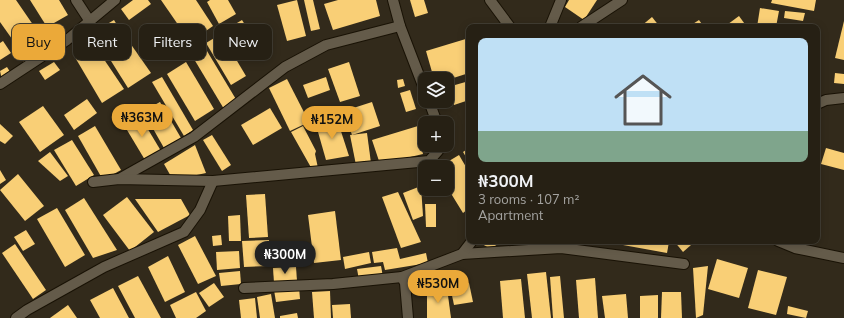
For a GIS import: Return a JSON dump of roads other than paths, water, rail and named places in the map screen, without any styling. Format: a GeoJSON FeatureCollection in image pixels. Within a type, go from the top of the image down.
{"type":"FeatureCollection","features":[{"type":"Feature","properties":{"kind":"street"},"geometry":{"type":"LineString","coordinates":[[76,0],[89,20]]}},
{"type":"Feature","properties":{"kind":"street"},"geometry":{"type":"LineString","coordinates":[[0,84],[67,40],[89,20],[115,0]]}},
{"type":"Feature","properties":{"kind":"street"},"geometry":{"type":"LineString","coordinates":[[393,0],[400,26],[418,73]]}},
{"type":"Feature","properties":{"kind":"street"},"geometry":{"type":"LineString","coordinates":[[490,0],[508,24]]}},
{"type":"Feature","properties":{"kind":"street"},"geometry":{"type":"LineString","coordinates":[[551,24],[561,0]]}},
{"type":"Feature","properties":{"kind":"street"},"geometry":{"type":"LineString","coordinates":[[586,24],[622,0]]}},
{"type":"Feature","properties":{"kind":"street"},"geometry":{"type":"LineString","coordinates":[[119,179],[194,137],[285,67],[312,52],[326,45],[400,26]]}},
{"type":"Feature","properties":{"kind":"street"},"geometry":{"type":"LineString","coordinates":[[820,103],[826,100],[844,98]]}},
{"type":"Feature","properties":{"kind":"street"},"geometry":{"type":"LineString","coordinates":[[93,182],[119,179],[213,181],[429,161],[437,152]]}},
{"type":"Feature","properties":{"kind":"street"},"geometry":{"type":"LineString","coordinates":[[16,318],[27,310],[104,266],[184,232],[200,210],[213,181]]}},
{"type":"Feature","properties":{"kind":"street"},"geometry":{"type":"LineString","coordinates":[[462,254],[470,244]]}},
{"type":"Feature","properties":{"kind":"street"},"geometry":{"type":"LineString","coordinates":[[795,244],[844,258]]}},
{"type":"Feature","properties":{"kind":"street"},"geometry":{"type":"LineString","coordinates":[[244,288],[332,284],[402,276],[462,254],[561,248],[684,264]]}},
{"type":"Feature","properties":{"kind":"street"},"geometry":{"type":"LineString","coordinates":[[402,276],[405,283],[408,318]]}}]}
